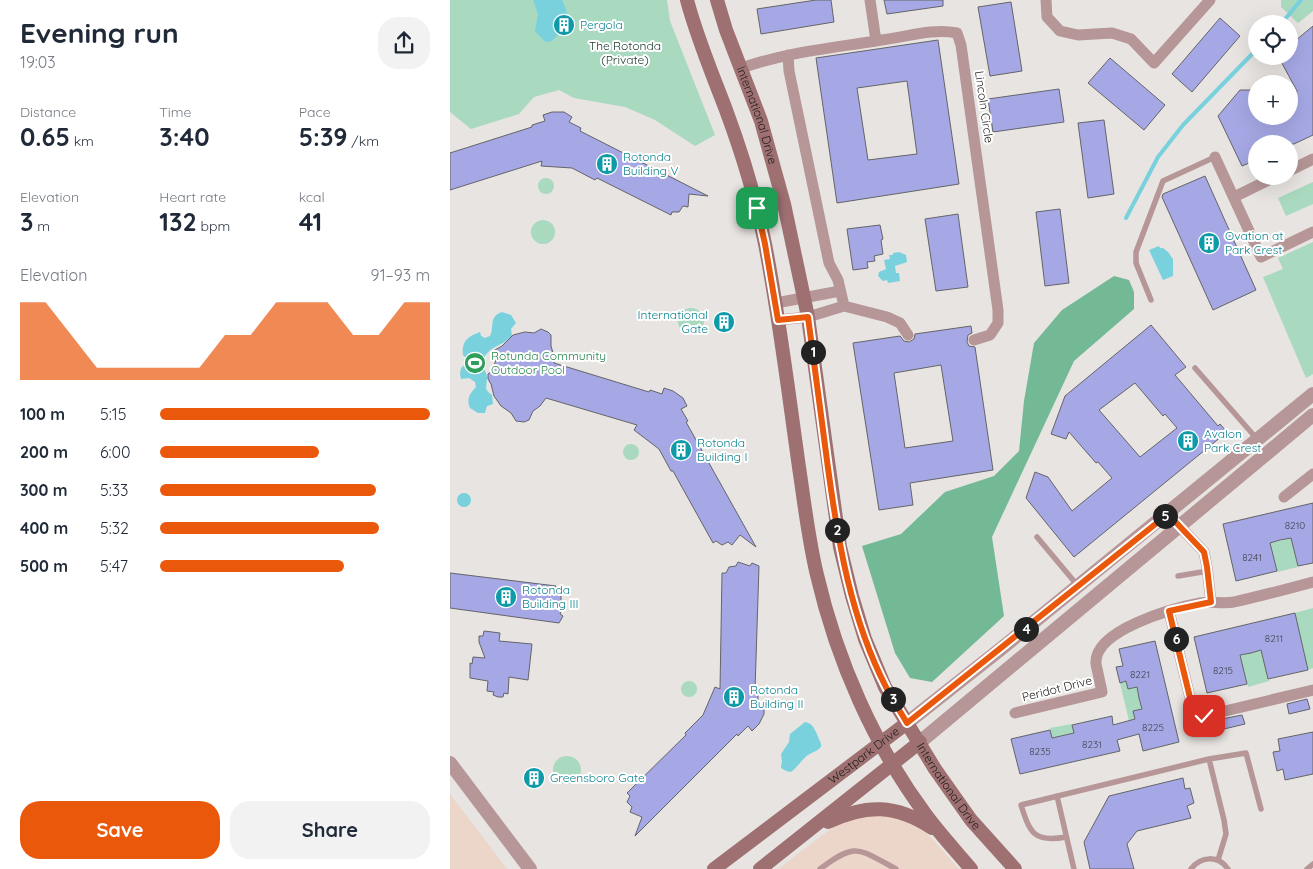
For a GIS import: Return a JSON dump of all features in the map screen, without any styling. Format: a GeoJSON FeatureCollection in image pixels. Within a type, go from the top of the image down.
{"type":"FeatureCollection","features":[{"type":"Feature","properties":{"kind":"main road"},"geometry":{"type":"LineString","coordinates":[[687,0],[704,54],[729,120],[757,208],[776,303],[807,525],[816,575],[832,629],[848,674],[892,763],[925,813],[971,869]]}},
{"type":"Feature","properties":{"kind":"main road","name":"International Drive"},"geometry":{"type":"LineString","coordinates":[[717,0],[726,30],[761,121],[777,175],[808,317],[833,501],[845,570],[862,630],[885,686],[935,769],[971,820],[1015,869]]}},
{"type":"Feature","properties":{"kind":"main road","name":"Westpark Drive"},"geometry":{"type":"LineString","coordinates":[[714,869],[907,723]]}},
{"type":"Feature","properties":{"kind":"main road","name":"Westpark Drive"},"geometry":{"type":"LineString","coordinates":[[760,869],[920,742]]}},
{"type":"Feature","properties":{"kind":"main road"},"geometry":{"type":"LineString","coordinates":[[809,830],[854,811],[881,808],[923,822],[941,834]]}},
{"type":"Feature","properties":{"kind":"street"},"geometry":{"type":"LineString","coordinates":[[870,0],[876,41]]}},
{"type":"Feature","properties":{"kind":"street"},"geometry":{"type":"LineString","coordinates":[[1046,0],[1047,17],[1060,31],[1078,34],[1112,33],[1131,38],[1154,63],[1210,0]]}},
{"type":"Feature","properties":{"kind":"street","name":"Lincoln Circle"},"geometry":{"type":"LineString","coordinates":[[742,68],[788,55],[944,31],[957,33],[961,45],[998,310],[998,323],[990,336],[974,340]]}},
{"type":"Feature","properties":{"kind":"street"},"geometry":{"type":"LineString","coordinates":[[788,55],[789,71],[828,262],[838,280],[844,306]]}},
{"type":"Feature","properties":{"kind":"street"},"geometry":{"type":"LineString","coordinates":[[1215,157],[1261,257],[1313,232]]}},
{"type":"Feature","properties":{"kind":"street"},"geometry":{"type":"LineString","coordinates":[[1298,166],[1313,159]]}},
{"type":"Feature","properties":{"kind":"street"},"geometry":{"type":"LineString","coordinates":[[1234,196],[1258,185]]}},
{"type":"Feature","properties":{"kind":"street"},"geometry":{"type":"LineString","coordinates":[[776,303],[840,291]]}},
{"type":"Feature","properties":{"kind":"street"},"geometry":{"type":"LineString","coordinates":[[778,320],[808,317],[844,306],[887,317],[900,323],[908,335]]}},
{"type":"Feature","properties":{"kind":"street","name":"Westpark Drive"},"geometry":{"type":"LineString","coordinates":[[907,723],[1168,514],[1313,394]]}},
{"type":"Feature","properties":{"kind":"street","name":"Westpark Drive"},"geometry":{"type":"LineString","coordinates":[[920,742],[1313,415]]}},
{"type":"Feature","properties":{"kind":"street"},"geometry":{"type":"LineString","coordinates":[[1284,496],[1313,474]]}},
{"type":"Feature","properties":{"kind":"street"},"geometry":{"type":"LineString","coordinates":[[1168,514],[1204,552],[1211,602]]}},
{"type":"Feature","properties":{"kind":"street","name":"Peridot Drive"},"geometry":{"type":"LineString","coordinates":[[1015,713],[1102,692],[1096,660],[1103,647],[1115,636],[1147,618],[1211,602],[1233,602],[1313,582]]}},
{"type":"Feature","properties":{"kind":"street"},"geometry":{"type":"LineString","coordinates":[[1169,611],[1193,710],[1197,715],[1204,716],[1313,690]]}},
{"type":"Feature","properties":{"kind":"street"},"geometry":{"type":"LineString","coordinates":[[450,763],[530,869]]}},
{"type":"Feature","properties":{"kind":"lane"},"geometry":{"type":"LineString","coordinates":[[1152,300],[1136,263],[1136,252],[1163,181],[1215,157]]}},
{"type":"Feature","properties":{"kind":"lane"},"geometry":{"type":"LineString","coordinates":[[1195,368],[1258,441]]}},
{"type":"Feature","properties":{"kind":"lane"},"geometry":{"type":"LineString","coordinates":[[1037,537],[1078,586]]}},
{"type":"Feature","properties":{"kind":"lane"},"geometry":{"type":"LineString","coordinates":[[1178,576],[1208,571]]}},
{"type":"Feature","properties":{"kind":"lane"},"geometry":{"type":"LineString","coordinates":[[1066,837],[1050,840],[1040,837],[1031,830],[1021,805],[1209,759],[1246,753],[1261,809]]}},
{"type":"Feature","properties":{"kind":"lane"},"geometry":{"type":"LineString","coordinates":[[1209,759],[1226,834],[1218,860]]}},
{"type":"Feature","properties":{"kind":"lane"},"geometry":{"type":"LineString","coordinates":[[1057,796],[1074,869]]}},
{"type":"Feature","properties":{"kind":"lane"},"geometry":{"type":"LineString","coordinates":[[820,869],[842,853],[855,850],[896,869]]}},
{"type":"Feature","properties":{"kind":"lane"},"geometry":{"type":"LineString","coordinates":[[1191,869],[1196,862],[1211,858],[1218,860],[1228,869]]}},
{"type":"Feature","properties":{"kind":"lane"},"geometry":{"type":"LineString","coordinates":[[1307,869],[1313,864]]}},
{"type":"Feature","properties":{"kind":"shaded area"},"geometry":{"type":"Polygon","coordinates":[[[450,794],[507,869],[450,869],[450,794]]]}},
{"type":"Feature","properties":{"kind":"shaded area"},"geometry":{"type":"Polygon","coordinates":[[[897,814],[926,832],[959,869],[778,869],[845,818],[897,814]]]}},
{"type":"Feature","properties":{"kind":"green space","name":"The Rotonda (Private)"},"geometry":{"type":"Polygon","coordinates":[[[450,0],[667,0],[670,21],[715,135],[695,146],[655,120],[625,107],[574,98],[559,90],[534,97],[519,114],[471,129],[450,112],[450,0]]]}},
{"type":"Feature","properties":{"kind":"green space"},"geometry":{"type":"Polygon","coordinates":[[[1281,0],[1313,0],[1313,11],[1298,23],[1298,15],[1290,15],[1281,7],[1281,0]]]}},
{"type":"Feature","properties":{"kind":"green space"},"geometry":{"type":"Polygon","coordinates":[[[546,178],[554,186],[546,194],[538,186],[546,178]]]}},
{"type":"Feature","properties":{"kind":"green space"},"geometry":{"type":"Polygon","coordinates":[[[1313,182],[1313,204],[1286,216],[1278,198],[1313,182]]]}},
{"type":"Feature","properties":{"kind":"green space"},"geometry":{"type":"Polygon","coordinates":[[[543,220],[551,224],[555,232],[551,240],[543,244],[535,240],[531,232],[535,224],[543,220]]]}},
{"type":"Feature","properties":{"kind":"green space"},"geometry":{"type":"Polygon","coordinates":[[[1313,242],[1313,374],[1306,378],[1263,277],[1283,269],[1278,258],[1313,242]]]}},
{"type":"Feature","properties":{"kind":"green space"},"geometry":{"type":"Polygon","coordinates":[[[1114,276],[1129,280],[1134,292],[1134,309],[1074,361],[992,537],[1004,616],[932,682],[910,678],[895,653],[862,546],[901,534],[945,492],[994,476],[1019,451],[1024,401],[1034,343],[1062,310],[1114,276]]]}},
{"type":"Feature","properties":{"kind":"green space"},"geometry":{"type":"Polygon","coordinates":[[[691,308],[700,312],[704,321],[700,330],[691,334],[682,330],[678,321],[682,312],[691,308]]]}},
{"type":"Feature","properties":{"kind":"green space"},"geometry":{"type":"Polygon","coordinates":[[[631,444],[637,446],[639,452],[637,458],[631,460],[625,458],[623,452],[625,446],[631,444]]]}},
{"type":"Feature","properties":{"kind":"green space"},"geometry":{"type":"Polygon","coordinates":[[[1291,538],[1298,567],[1277,572],[1270,543],[1291,538]]]}},
{"type":"Feature","properties":{"kind":"green space"},"geometry":{"type":"Polygon","coordinates":[[[1313,608],[1313,668],[1308,670],[1295,613],[1313,608]]]}},
{"type":"Feature","properties":{"kind":"green space"},"geometry":{"type":"Polygon","coordinates":[[[1261,650],[1269,681],[1248,687],[1240,655],[1261,650]]]}},
{"type":"Feature","properties":{"kind":"green space"},"geometry":{"type":"Polygon","coordinates":[[[689,681],[697,689],[689,697],[681,689],[689,681]]]}},
{"type":"Feature","properties":{"kind":"green space"},"geometry":{"type":"Polygon","coordinates":[[[1126,681],[1128,689],[1137,687],[1142,709],[1134,711],[1135,719],[1129,721],[1120,683],[1126,681]]]}},
{"type":"Feature","properties":{"kind":"green space"},"geometry":{"type":"Polygon","coordinates":[[[1072,724],[1074,733],[1052,738],[1050,728],[1072,724]]]}},
{"type":"Feature","properties":{"kind":"green space"},"geometry":{"type":"Polygon","coordinates":[[[567,756],[577,760],[581,770],[577,780],[567,784],[557,780],[553,770],[557,760],[567,756]]]}},
{"type":"Feature","properties":{"kind":"water"},"geometry":{"type":"Polygon","coordinates":[[[533,0],[562,0],[567,15],[564,27],[550,42],[544,41],[535,31],[538,14],[533,0]]]}},
{"type":"Feature","properties":{"kind":"water"},"geometry":{"type":"Polygon","coordinates":[[[1159,246],[1168,252],[1173,259],[1173,276],[1163,280],[1149,250],[1159,246]]]}},
{"type":"Feature","properties":{"kind":"water"},"geometry":{"type":"Polygon","coordinates":[[[899,252],[906,255],[907,262],[895,266],[896,273],[899,273],[900,281],[888,283],[887,280],[883,281],[878,276],[879,272],[886,269],[884,260],[890,259],[889,255],[899,252]]]}},
{"type":"Feature","properties":{"kind":"water","name":"Rotunda Community Outdoor Pool"},"geometry":{"type":"Polygon","coordinates":[[[502,312],[511,315],[516,323],[511,329],[512,336],[492,349],[484,358],[483,366],[487,376],[486,389],[492,395],[493,404],[487,406],[485,413],[478,413],[470,408],[468,401],[470,394],[476,387],[475,382],[469,378],[461,379],[461,368],[468,362],[463,355],[463,346],[466,340],[480,332],[481,336],[485,338],[490,336],[493,319],[502,312]]]}},
{"type":"Feature","properties":{"kind":"water"},"geometry":{"type":"Polygon","coordinates":[[[461,493],[467,493],[471,500],[467,507],[461,507],[457,503],[457,497],[461,493]]]}},
{"type":"Feature","properties":{"kind":"water"},"geometry":{"type":"Polygon","coordinates":[[[805,722],[814,728],[821,746],[806,756],[791,772],[786,771],[781,768],[781,754],[789,742],[790,734],[805,722]]]}},
{"type":"Feature","properties":{"kind":"building"},"geometry":{"type":"Polygon","coordinates":[[[816,0],[831,0],[834,22],[761,34],[757,9],[816,0]]]}},
{"type":"Feature","properties":{"kind":"building"},"geometry":{"type":"Polygon","coordinates":[[[884,0],[943,0],[943,6],[887,14],[884,0]]]}},
{"type":"Feature","properties":{"kind":"building"},"geometry":{"type":"Polygon","coordinates":[[[1011,2],[1022,71],[990,76],[978,7],[1011,2]]]}},
{"type":"Feature","properties":{"kind":"building","name":"Pergola"},"geometry":{"type":"Polygon","coordinates":[[[561,18],[570,22],[566,32],[557,29],[561,18]]]}},
{"type":"Feature","properties":{"kind":"building"},"geometry":{"type":"Polygon","coordinates":[[[1220,18],[1240,36],[1192,92],[1172,74],[1220,18]]]}},
{"type":"Feature","properties":{"kind":"building"},"geometry":{"type":"Polygon","coordinates":[[[1313,26],[1313,135],[1298,142],[1298,135],[1248,135],[1248,163],[1242,166],[1218,116],[1240,90],[1248,90],[1248,125],[1298,125],[1298,75],[1288,75],[1283,65],[1298,65],[1298,38],[1313,26]]]}},
{"type":"Feature","properties":{"kind":"building"},"geometry":{"type":"Polygon","coordinates":[[[938,40],[959,184],[837,203],[816,58],[938,40]],[[907,81],[857,88],[868,160],[917,154],[907,81]]]}},
{"type":"Feature","properties":{"kind":"building"},"geometry":{"type":"Polygon","coordinates":[[[1110,58],[1165,105],[1144,130],[1088,83],[1110,58]]]}},
{"type":"Feature","properties":{"kind":"building"},"geometry":{"type":"Polygon","coordinates":[[[1059,89],[1064,122],[993,132],[988,99],[1059,89]]]}},
{"type":"Feature","properties":{"kind":"building","name":"Rotonda Building V"},"geometry":{"type":"Polygon","coordinates":[[[552,112],[564,112],[572,117],[569,122],[581,128],[580,131],[708,196],[689,194],[688,207],[683,206],[679,212],[672,212],[671,215],[597,178],[595,180],[572,168],[541,166],[542,161],[450,190],[450,153],[532,127],[532,125],[545,121],[543,115],[552,112]]]}},
{"type":"Feature","properties":{"kind":"building"},"geometry":{"type":"Polygon","coordinates":[[[1104,120],[1114,194],[1088,198],[1078,123],[1104,120]]]}},
{"type":"Feature","properties":{"kind":"building","name":"Ovation at Park Crest"},"geometry":{"type":"Polygon","coordinates":[[[1205,176],[1256,290],[1213,310],[1162,197],[1163,194],[1205,176]]]}},
{"type":"Feature","properties":{"kind":"building"},"geometry":{"type":"Polygon","coordinates":[[[1060,209],[1069,283],[1045,286],[1036,212],[1060,209]]]}},
{"type":"Feature","properties":{"kind":"building"},"geometry":{"type":"Polygon","coordinates":[[[958,214],[968,287],[936,291],[925,219],[958,214]]]}},
{"type":"Feature","properties":{"kind":"building"},"geometry":{"type":"Polygon","coordinates":[[[880,225],[883,239],[881,240],[883,254],[874,256],[875,261],[867,262],[868,268],[853,270],[847,229],[880,225]]]}},
{"type":"Feature","properties":{"kind":"building","name":"Avalon Park Crest"},"geometry":{"type":"Polygon","coordinates":[[[1151,325],[1186,367],[1175,375],[1218,426],[1220,424],[1227,432],[1074,557],[1026,498],[1035,472],[1048,477],[1072,511],[1112,478],[1069,432],[1066,439],[1051,434],[1065,396],[1151,325]],[[1135,383],[1099,410],[1140,457],[1177,428],[1165,414],[1163,416],[1135,383]]]}},
{"type":"Feature","properties":{"kind":"building"},"geometry":{"type":"Polygon","coordinates":[[[971,326],[972,333],[968,335],[967,342],[969,346],[975,347],[993,470],[910,483],[913,505],[879,510],[853,343],[900,336],[904,341],[909,342],[914,339],[915,334],[971,326]],[[941,365],[894,373],[905,448],[953,441],[941,365]]]}},
{"type":"Feature","properties":{"kind":"building","name":"Rotonda Building I"},"geometry":{"type":"Polygon","coordinates":[[[541,329],[551,335],[554,363],[649,392],[650,390],[662,394],[664,388],[673,391],[683,398],[687,406],[681,409],[688,421],[686,422],[756,547],[740,535],[732,545],[728,542],[722,545],[716,541],[713,543],[659,449],[634,430],[637,425],[546,398],[533,411],[529,420],[524,422],[516,421],[511,413],[501,406],[494,396],[488,379],[488,374],[493,370],[496,359],[495,350],[513,335],[525,332],[534,333],[541,329]]]}},
{"type":"Feature","properties":{"kind":"building"},"geometry":{"type":"Polygon","coordinates":[[[1313,503],[1313,563],[1298,566],[1291,538],[1280,540],[1270,543],[1277,571],[1236,581],[1223,524],[1313,503]]]}},
{"type":"Feature","properties":{"kind":"building","name":"Rotonda Building II"},"geometry":{"type":"Polygon","coordinates":[[[738,562],[750,566],[752,563],[759,566],[755,690],[758,691],[758,704],[764,704],[764,714],[759,724],[752,731],[748,726],[738,736],[737,734],[635,836],[642,817],[630,812],[632,807],[627,802],[630,796],[627,793],[686,735],[685,733],[703,715],[715,687],[720,689],[722,573],[726,573],[729,567],[736,566],[738,562]]]}},
{"type":"Feature","properties":{"kind":"building","name":"Rotonda Building III"},"geometry":{"type":"Polygon","coordinates":[[[450,573],[556,586],[555,590],[561,594],[561,601],[565,603],[560,614],[563,616],[559,623],[450,608],[450,573]]]}},
{"type":"Feature","properties":{"kind":"building"},"geometry":{"type":"Polygon","coordinates":[[[1295,613],[1308,670],[1268,679],[1261,650],[1240,655],[1247,684],[1207,693],[1194,637],[1295,613]]]}},
{"type":"Feature","properties":{"kind":"building"},"geometry":{"type":"Polygon","coordinates":[[[484,631],[500,633],[499,641],[532,644],[528,680],[509,677],[508,694],[504,693],[503,697],[498,697],[493,695],[494,692],[487,691],[488,681],[470,678],[470,663],[472,664],[473,657],[485,658],[479,642],[479,636],[483,636],[484,631]]]}},
{"type":"Feature","properties":{"kind":"building"},"geometry":{"type":"Polygon","coordinates":[[[1155,641],[1179,742],[1143,751],[1139,734],[1117,740],[1120,751],[1020,774],[1011,739],[1050,730],[1052,738],[1074,733],[1072,725],[1112,716],[1113,725],[1135,719],[1133,711],[1142,709],[1137,687],[1128,689],[1126,681],[1120,683],[1116,667],[1123,666],[1119,649],[1155,641]]]}},
{"type":"Feature","properties":{"kind":"building"},"geometry":{"type":"Polygon","coordinates":[[[1307,699],[1310,709],[1289,714],[1287,704],[1307,699]]]}},
{"type":"Feature","properties":{"kind":"building"},"geometry":{"type":"Polygon","coordinates":[[[1242,715],[1245,724],[1224,729],[1222,719],[1242,715]]]}},
{"type":"Feature","properties":{"kind":"building"},"geometry":{"type":"Polygon","coordinates":[[[1313,732],[1313,774],[1285,780],[1283,769],[1277,771],[1273,752],[1280,751],[1278,739],[1313,732]]]}},
{"type":"Feature","properties":{"kind":"building"},"geometry":{"type":"Polygon","coordinates":[[[1183,778],[1185,789],[1190,788],[1194,803],[1187,806],[1191,818],[1137,831],[1127,844],[1134,869],[1090,869],[1084,842],[1109,796],[1183,778]]]}},
{"type":"Feature","properties":{"kind":"waterway"},"geometry":{"type":"LineString","coordinates":[[1288,15],[1301,0]]}},
{"type":"Feature","properties":{"kind":"waterway"},"geometry":{"type":"LineString","coordinates":[[1126,218],[1158,157],[1183,125],[1248,58]]}},
{"type":"Feature","properties":{"kind":"place","name":"Pergola"},"geometry":{"type":"Point","coordinates":[564,25]}},
{"type":"Feature","properties":{"kind":"place","name":"Rotonda Building V"},"geometry":{"type":"Point","coordinates":[607,164]}},
{"type":"Feature","properties":{"kind":"place","name":"Ovation at Park Crest"},"geometry":{"type":"Point","coordinates":[1209,243]}},
{"type":"Feature","properties":{"kind":"place","name":"International Gate"},"geometry":{"type":"Point","coordinates":[724,322]}},
{"type":"Feature","properties":{"kind":"place","name":"Rotunda Community Outdoor Pool"},"geometry":{"type":"Point","coordinates":[475,363]}},
{"type":"Feature","properties":{"kind":"place","name":"Avalon Park Crest"},"geometry":{"type":"Point","coordinates":[1188,441]}},
{"type":"Feature","properties":{"kind":"place","name":"Rotonda Building I"},"geometry":{"type":"Point","coordinates":[681,450]}},
{"type":"Feature","properties":{"kind":"place","name":"Rotonda Building III"},"geometry":{"type":"Point","coordinates":[506,597]}},
{"type":"Feature","properties":{"kind":"place","name":"Rotonda Building II"},"geometry":{"type":"Point","coordinates":[734,697]}},
{"type":"Feature","properties":{"kind":"place","name":"Greensboro Gate"},"geometry":{"type":"Point","coordinates":[534,778]}},
{"type":"Feature","properties":{"kind":"route"},"geometry":{"type":"LineString","coordinates":[[757,208],[778,320],[808,317],[836,524],[845,570],[874,662],[885,686],[907,723],[1168,514],[1204,552],[1206,559],[1211,602],[1169,611],[1193,710],[1197,715],[1204,716]]}}]}
